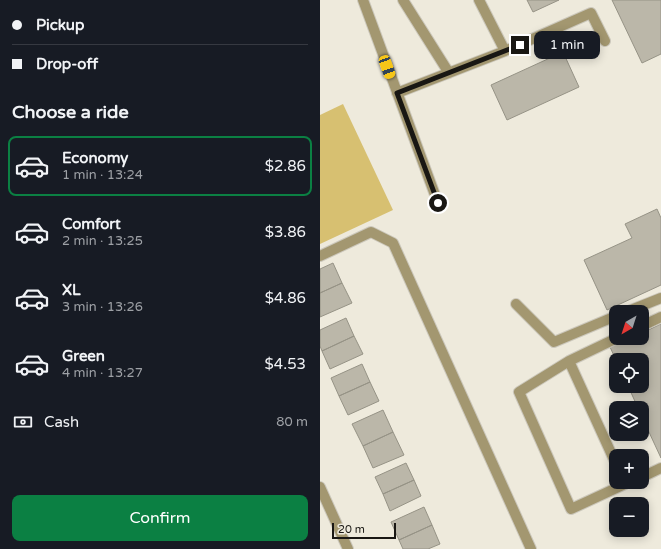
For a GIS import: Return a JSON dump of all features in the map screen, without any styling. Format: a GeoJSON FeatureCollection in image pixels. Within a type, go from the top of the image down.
{"type":"FeatureCollection","features":[{"type":"Feature","properties":{"kind":"street"},"geometry":{"type":"LineString","coordinates":[[363,0],[438,203]]}},
{"type":"Feature","properties":{"kind":"street"},"geometry":{"type":"LineString","coordinates":[[403,0],[449,73]]}},
{"type":"Feature","properties":{"kind":"street"},"geometry":{"type":"LineString","coordinates":[[480,0],[505,51]]}},
{"type":"Feature","properties":{"kind":"street"},"geometry":{"type":"LineString","coordinates":[[397,93],[505,51],[591,13],[605,41]]}},
{"type":"Feature","properties":{"kind":"street"},"geometry":{"type":"LineString","coordinates":[[320,256],[371,232],[393,243],[531,549]]}},
{"type":"Feature","properties":{"kind":"street"},"geometry":{"type":"LineString","coordinates":[[644,305],[661,298]]}},
{"type":"Feature","properties":{"kind":"street"},"geometry":{"type":"LineString","coordinates":[[516,304],[554,342],[609,319]]}},
{"type":"Feature","properties":{"kind":"street"},"geometry":{"type":"LineString","coordinates":[[649,323],[661,317]]}},
{"type":"Feature","properties":{"kind":"street"},"geometry":{"type":"LineString","coordinates":[[609,342],[569,361],[519,392],[571,509],[614,489]]}},
{"type":"Feature","properties":{"kind":"street"},"geometry":{"type":"LineString","coordinates":[[569,361],[609,449]]}},
{"type":"Feature","properties":{"kind":"street"},"geometry":{"type":"LineString","coordinates":[[649,474],[661,468]]}},
{"type":"Feature","properties":{"kind":"street"},"geometry":{"type":"LineString","coordinates":[[320,487],[348,549]]}},
{"type":"Feature","properties":{"kind":"shaded area"},"geometry":{"type":"Polygon","coordinates":[[[343,104],[393,210],[320,244],[320,115],[343,104]]]}},
{"type":"Feature","properties":{"kind":"building"},"geometry":{"type":"Polygon","coordinates":[[[527,0],[559,0],[533,12],[527,0]]]}},
{"type":"Feature","properties":{"kind":"building"},"geometry":{"type":"Polygon","coordinates":[[[612,0],[661,0],[661,54],[642,63],[612,0]]]}},
{"type":"Feature","properties":{"kind":"building"},"geometry":{"type":"Polygon","coordinates":[[[563,52],[579,87],[507,120],[491,85],[563,52]]]}},
{"type":"Feature","properties":{"kind":"building"},"geometry":{"type":"Polygon","coordinates":[[[657,209],[661,218],[661,285],[618,305],[609,305],[609,309],[607,310],[584,260],[632,238],[625,224],[657,209]]]}},
{"type":"Feature","properties":{"kind":"building"},"geometry":{"type":"Polygon","coordinates":[[[333,263],[342,283],[320,293],[320,269],[333,263]]]}},
{"type":"Feature","properties":{"kind":"building"},"geometry":{"type":"Polygon","coordinates":[[[342,283],[352,303],[320,317],[320,293],[342,283]]]}},
{"type":"Feature","properties":{"kind":"building"},"geometry":{"type":"Polygon","coordinates":[[[346,318],[354,336],[322,351],[320,346],[320,330],[346,318]]]}},
{"type":"Feature","properties":{"kind":"building"},"geometry":{"type":"Polygon","coordinates":[[[661,324],[661,458],[649,432],[649,401],[635,401],[631,393],[649,393],[649,353],[613,353],[610,347],[614,345],[649,345],[649,330],[661,324]]]}},
{"type":"Feature","properties":{"kind":"building"},"geometry":{"type":"Polygon","coordinates":[[[354,336],[363,354],[330,369],[322,351],[354,336]]]}},
{"type":"Feature","properties":{"kind":"building"},"geometry":{"type":"Polygon","coordinates":[[[362,364],[370,382],[339,396],[331,378],[362,364]]]}},
{"type":"Feature","properties":{"kind":"building"},"geometry":{"type":"Polygon","coordinates":[[[370,382],[379,401],[348,415],[339,396],[370,382]]]}},
{"type":"Feature","properties":{"kind":"building"},"geometry":{"type":"Polygon","coordinates":[[[383,410],[393,432],[363,446],[352,424],[383,410]]]}},
{"type":"Feature","properties":{"kind":"building"},"geometry":{"type":"Polygon","coordinates":[[[393,432],[404,455],[373,468],[363,446],[393,432]]]}},
{"type":"Feature","properties":{"kind":"building"},"geometry":{"type":"Polygon","coordinates":[[[406,463],[414,480],[383,494],[375,477],[406,463]]]}},
{"type":"Feature","properties":{"kind":"building"},"geometry":{"type":"Polygon","coordinates":[[[414,480],[421,496],[390,511],[383,494],[414,480]]]}},
{"type":"Feature","properties":{"kind":"building"},"geometry":{"type":"Polygon","coordinates":[[[424,507],[432,525],[399,540],[391,522],[424,507]]]}},
{"type":"Feature","properties":{"kind":"building"},"geometry":{"type":"Polygon","coordinates":[[[432,525],[440,544],[428,549],[403,549],[399,540],[432,525]]]}},
{"type":"Feature","properties":{"kind":"route"},"geometry":{"type":"LineString","coordinates":[[438,203],[397,93],[520,45]]}}]}
